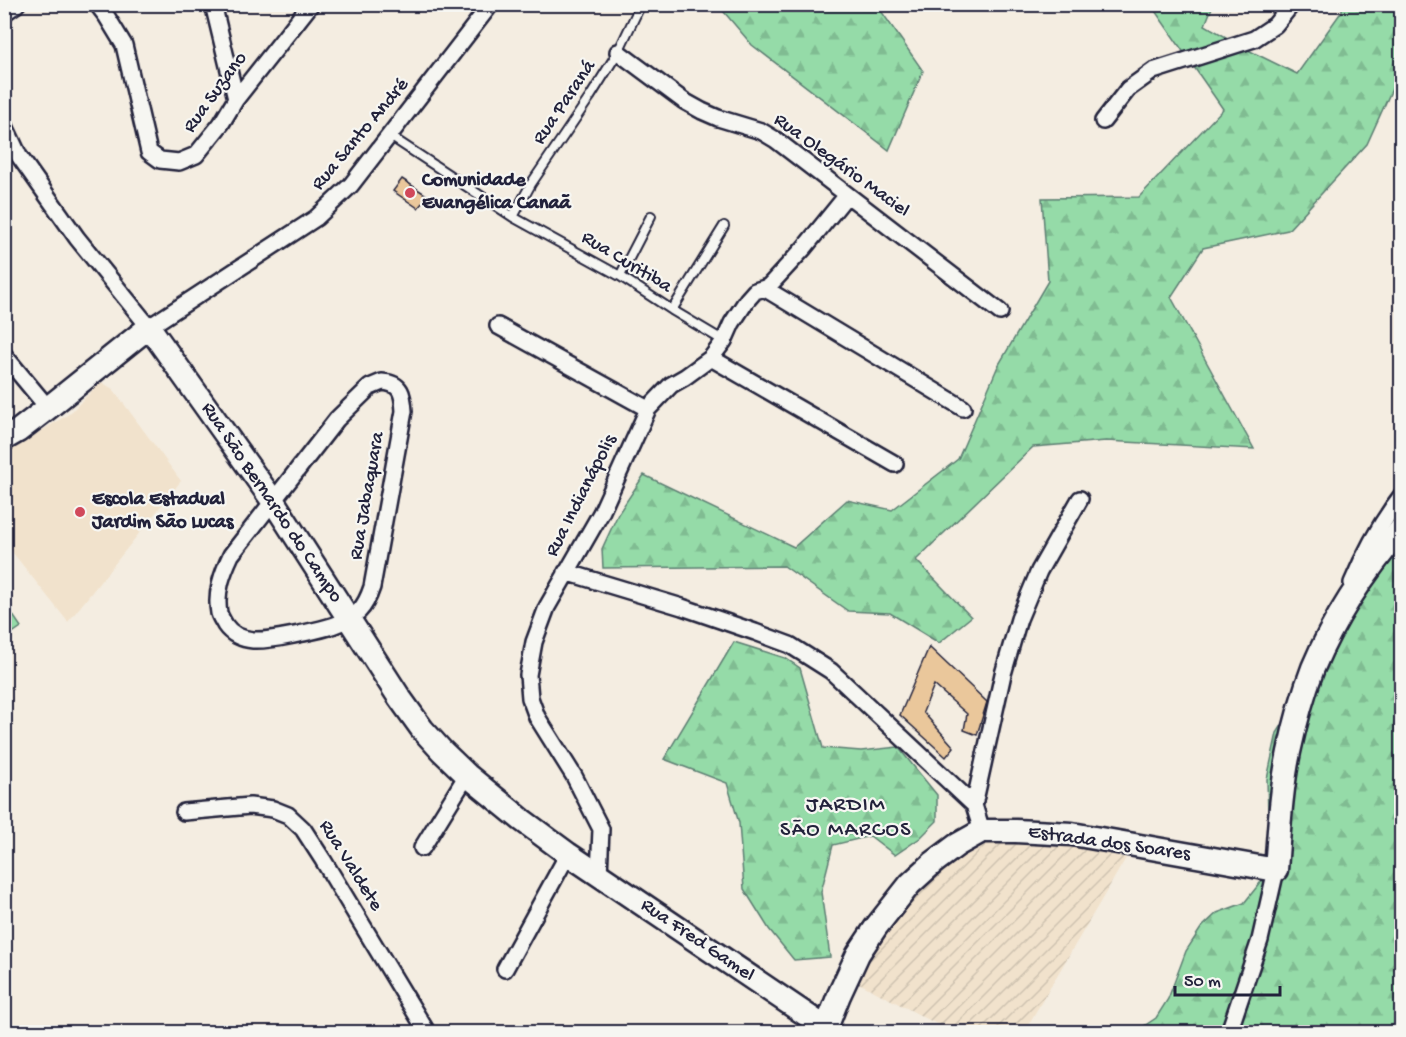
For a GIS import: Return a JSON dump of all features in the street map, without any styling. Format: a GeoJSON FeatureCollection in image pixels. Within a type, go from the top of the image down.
{"type":"FeatureCollection","features":[{"type":"Feature","properties":{"kind":"street"},"geometry":{"type":"LineString","coordinates":[[4,13],[17,4]]}},
{"type":"Feature","properties":{"kind":"street","name":"Rua Suzano"},"geometry":{"type":"LineString","coordinates":[[97,4],[124,45],[149,152],[160,160],[179,162],[196,155],[221,124],[236,99],[310,4]]}},
{"type":"Feature","properties":{"kind":"street"},"geometry":{"type":"LineString","coordinates":[[213,4],[236,99]]}},
{"type":"Feature","properties":{"kind":"street","name":"Rua Santo André"},"geometry":{"type":"LineString","coordinates":[[149,327],[316,218],[351,186],[491,4]]}},
{"type":"Feature","properties":{"kind":"street"},"geometry":{"type":"LineString","coordinates":[[1103,121],[1128,89],[1153,71],[1254,39],[1275,25],[1292,4]]}},
{"type":"Feature","properties":{"kind":"street","name":"Rua Olegário Maciel"},"geometry":{"type":"LineString","coordinates":[[618,52],[684,101],[718,118],[761,131],[776,140],[1000,312]]}},
{"type":"Feature","properties":{"kind":"street","name":"Rua São Bernardo do Campo"},"geometry":{"type":"LineString","coordinates":[[4,124],[19,156],[77,238],[149,327],[273,501],[422,729],[467,775],[568,854]]}},
{"type":"Feature","properties":{"kind":"street","name":"Rua Indianápolis"},"geometry":{"type":"LineString","coordinates":[[599,875],[601,829],[574,776],[537,717],[530,698],[528,675],[534,642],[547,607],[601,513],[648,409],[670,384],[711,358],[724,341],[732,323],[747,300],[755,291],[768,287],[804,248],[847,195]]}},
{"type":"Feature","properties":{"kind":"street"},"geometry":{"type":"LineString","coordinates":[[764,288],[963,408]]}},
{"type":"Feature","properties":{"kind":"street"},"geometry":{"type":"LineString","coordinates":[[498,326],[648,409]]}},
{"type":"Feature","properties":{"kind":"street"},"geometry":{"type":"LineString","coordinates":[[4,439],[48,408],[149,327]]}},
{"type":"Feature","properties":{"kind":"street"},"geometry":{"type":"LineString","coordinates":[[4,355],[48,408]]}},
{"type":"Feature","properties":{"kind":"street"},"geometry":{"type":"LineString","coordinates":[[711,358],[895,464]]}},
{"type":"Feature","properties":{"kind":"street","name":"Rua Jabaquara"},"geometry":{"type":"LineString","coordinates":[[389,382],[400,390],[403,396],[403,421],[372,587],[368,599],[360,610],[348,619],[320,630],[266,640],[250,639],[237,636],[228,628],[219,614],[218,591],[231,555],[337,419],[370,387],[389,382]]}},
{"type":"Feature","properties":{"kind":"street"},"geometry":{"type":"LineString","coordinates":[[1229,1032],[1260,940],[1276,870],[1280,812],[1289,753],[1300,707],[1313,668],[1361,561],[1401,495]]}},
{"type":"Feature","properties":{"kind":"street"},"geometry":{"type":"LineString","coordinates":[[982,831],[974,805],[1003,674],[1019,619],[1039,572],[1080,499]]}},
{"type":"Feature","properties":{"kind":"street"},"geometry":{"type":"LineString","coordinates":[[1339,614],[1401,528]]}},
{"type":"Feature","properties":{"kind":"street"},"geometry":{"type":"LineString","coordinates":[[566,572],[790,645],[831,671],[974,805]]}},
{"type":"Feature","properties":{"kind":"street"},"geometry":{"type":"LineString","coordinates":[[422,848],[467,775]]}},
{"type":"Feature","properties":{"kind":"street","name":"Rua Valdete"},"geometry":{"type":"LineString","coordinates":[[184,812],[250,806],[273,809],[288,815],[303,830],[323,860],[428,1032]]}},
{"type":"Feature","properties":{"kind":"street","name":"Estrada dos Soares"},"geometry":{"type":"LineString","coordinates":[[825,1030],[858,954],[876,927],[910,884],[933,863],[957,845],[982,831],[1072,834],[1276,870]]}},
{"type":"Feature","properties":{"kind":"street"},"geometry":{"type":"LineString","coordinates":[[505,969],[568,854]]}},
{"type":"Feature","properties":{"kind":"street","name":"Rua Fred Gamel"},"geometry":{"type":"LineString","coordinates":[[568,854],[825,1030]]}},
{"type":"Feature","properties":{"kind":"lane","name":"Rua Paraná"},"geometry":{"type":"LineString","coordinates":[[513,217],[531,184],[618,52],[641,4]]}},
{"type":"Feature","properties":{"kind":"lane","name":"Rua Curitiba"},"geometry":{"type":"LineString","coordinates":[[390,136],[513,217],[620,276],[724,341]]}},
{"type":"Feature","properties":{"kind":"lane"},"geometry":{"type":"LineString","coordinates":[[620,276],[651,216]]}},
{"type":"Feature","properties":{"kind":"lane"},"geometry":{"type":"LineString","coordinates":[[672,310],[724,226]]}},
{"type":"Feature","properties":{"kind":"shaded area","name":"Escola Estadual Jardim São Lucas"},"geometry":{"type":"Polygon","coordinates":[[[101,382],[113,389],[181,481],[68,622],[5,543],[5,453],[69,414],[101,382]]]}},
{"type":"Feature","properties":{"kind":"shaded area"},"geometry":{"type":"Polygon","coordinates":[[[999,841],[1033,841],[1074,846],[1126,858],[1024,1032],[952,1032],[855,981],[888,928],[931,877],[971,846],[999,841]]]}},
{"type":"Feature","properties":{"kind":"green space"},"geometry":{"type":"Polygon","coordinates":[[[718,5],[877,5],[923,71],[889,150],[752,45],[718,5]]]}},
{"type":"Feature","properties":{"kind":"green space"},"geometry":{"type":"Polygon","coordinates":[[[1151,5],[1213,5],[1205,25],[1297,74],[1342,11],[1342,5],[1401,5],[1401,69],[1367,144],[1288,230],[1203,248],[1171,297],[1254,449],[1106,441],[1033,447],[916,560],[971,617],[939,643],[890,613],[848,611],[784,566],[603,568],[602,549],[618,514],[644,475],[794,547],[847,500],[892,510],[958,459],[998,366],[1048,281],[1042,198],[1139,197],[1223,109],[1151,5]]]}},
{"type":"Feature","properties":{"kind":"green space"},"geometry":{"type":"Polygon","coordinates":[[[1401,539],[1401,1032],[1119,1032],[1138,1030],[1156,1018],[1168,999],[1186,951],[1201,928],[1217,913],[1244,903],[1264,878],[1269,852],[1267,779],[1277,733],[1295,705],[1312,658],[1401,539]]]}},
{"type":"Feature","properties":{"kind":"green space"},"geometry":{"type":"Polygon","coordinates":[[[4,602],[21,627],[5,638],[4,638],[4,602]]]}},
{"type":"Feature","properties":{"kind":"green space"},"geometry":{"type":"Polygon","coordinates":[[[734,642],[785,658],[800,668],[823,748],[861,751],[898,747],[937,795],[937,821],[920,838],[895,855],[870,836],[833,845],[821,892],[830,957],[794,960],[769,929],[744,889],[739,823],[727,783],[664,759],[734,642]]]}},
{"type":"Feature","properties":{"kind":"building","name":"Comunidade Evangélica Canaã"},"geometry":{"type":"Polygon","coordinates":[[[402,179],[428,196],[418,208],[393,191],[402,179]]]}},
{"type":"Feature","properties":{"kind":"building"},"geometry":{"type":"Polygon","coordinates":[[[929,647],[987,702],[977,735],[964,730],[967,714],[934,685],[923,712],[954,747],[946,757],[900,715],[929,647]]]}},
{"type":"Feature","properties":{"kind":"place","name":"Comunidade Evangélica Canaã"},"geometry":{"type":"Point","coordinates":[410,193]}},
{"type":"Feature","properties":{"kind":"place","name":"Escola Estadual Jardim São Lucas"},"geometry":{"type":"Point","coordinates":[80,512]}},
{"type":"Feature","properties":{"kind":"district","name":"JARDIM SÃO MARCOS"},"geometry":{"type":"Point","coordinates":[846,818]}}]}
